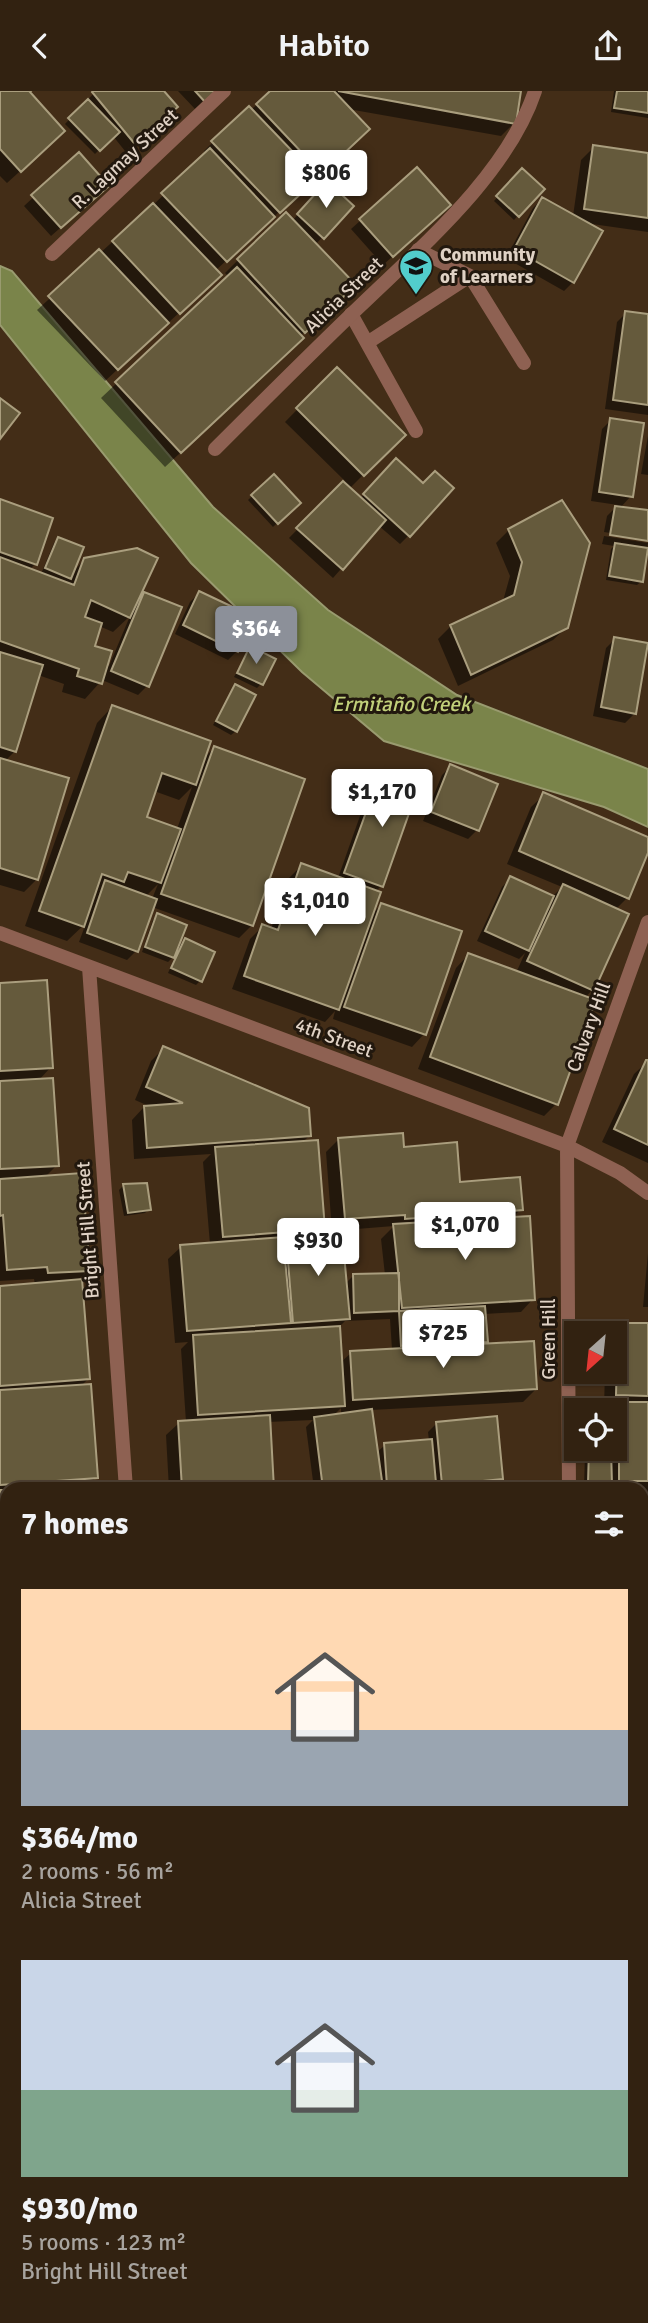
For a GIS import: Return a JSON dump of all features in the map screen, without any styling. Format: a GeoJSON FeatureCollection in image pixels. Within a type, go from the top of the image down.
{"type":"FeatureCollection","features":[{"type":"Feature","properties":{"kind":"street","name":"R. Lagmay Street"},"geometry":{"type":"LineString","coordinates":[[52,254],[224,91]]}},
{"type":"Feature","properties":{"kind":"street","name":"Alicia Street"},"geometry":{"type":"LineString","coordinates":[[215,449],[418,250],[481,184],[522,123],[535,91]]}},
{"type":"Feature","properties":{"kind":"street"},"geometry":{"type":"LineString","coordinates":[[418,250],[470,276],[524,363]]}},
{"type":"Feature","properties":{"kind":"street"},"geometry":{"type":"LineString","coordinates":[[367,343],[470,276]]}},
{"type":"Feature","properties":{"kind":"street"},"geometry":{"type":"LineString","coordinates":[[351,314],[416,432]]}},
{"type":"Feature","properties":{"kind":"street","name":"Calvary Hill"},"geometry":{"type":"LineString","coordinates":[[567,1146],[648,922]]}},
{"type":"Feature","properties":{"kind":"street","name":"4th Street"},"geometry":{"type":"LineString","coordinates":[[0,933],[567,1146],[620,1173],[648,1193]]}},
{"type":"Feature","properties":{"kind":"street","name":"Bright Hill Street"},"geometry":{"type":"LineString","coordinates":[[89,967],[126,1482]]}},
{"type":"Feature","properties":{"kind":"street","name":"Green Hill"},"geometry":{"type":"LineString","coordinates":[[567,1146],[569,1482]]}},
{"type":"Feature","properties":{"kind":"water","name":"Ermitaño Creek"},"geometry":{"type":"Polygon","coordinates":[[[0,266],[12,271],[213,507],[328,610],[457,695],[648,769],[648,827],[604,807],[384,741],[302,672],[191,563],[0,325],[0,266]]]}},
{"type":"Feature","properties":{"kind":"building"},"geometry":{"type":"Polygon","coordinates":[[[0,91],[31,91],[65,131],[21,172],[0,149],[0,91]]]}},
{"type":"Feature","properties":{"kind":"building"},"geometry":{"type":"Polygon","coordinates":[[[93,91],[164,91],[178,107],[134,143],[93,91]]]}},
{"type":"Feature","properties":{"kind":"building"},"geometry":{"type":"Polygon","coordinates":[[[195,91],[216,91],[205,102],[195,91]]]}},
{"type":"Feature","properties":{"kind":"building"},"geometry":{"type":"Polygon","coordinates":[[[270,91],[334,91],[370,129],[322,174],[256,104],[270,91]]]}},
{"type":"Feature","properties":{"kind":"building"},"geometry":{"type":"Polygon","coordinates":[[[338,91],[521,91],[516,124],[338,91]]]}},
{"type":"Feature","properties":{"kind":"building"},"geometry":{"type":"Polygon","coordinates":[[[617,91],[648,91],[648,113],[614,108],[617,91]]]}},
{"type":"Feature","properties":{"kind":"building"},"geometry":{"type":"Polygon","coordinates":[[[88,99],[120,132],[100,151],[68,118],[88,99]]]}},
{"type":"Feature","properties":{"kind":"building"},"geometry":{"type":"Polygon","coordinates":[[[249,106],[318,178],[280,213],[211,141],[249,106]]]}},
{"type":"Feature","properties":{"kind":"building"},"geometry":{"type":"Polygon","coordinates":[[[593,145],[648,153],[648,218],[584,209],[593,145]]]}},
{"type":"Feature","properties":{"kind":"building"},"geometry":{"type":"Polygon","coordinates":[[[210,148],[275,217],[227,262],[161,193],[210,148]]]}},
{"type":"Feature","properties":{"kind":"building"},"geometry":{"type":"Polygon","coordinates":[[[79,152],[109,186],[61,228],[31,195],[79,152]]]}},
{"type":"Feature","properties":{"kind":"building"},"geometry":{"type":"Polygon","coordinates":[[[417,167],[451,205],[393,257],[359,219],[417,167]]]}},
{"type":"Feature","properties":{"kind":"building"},"geometry":{"type":"Polygon","coordinates":[[[522,168],[545,189],[519,217],[496,196],[522,168]]]}},
{"type":"Feature","properties":{"kind":"building"},"geometry":{"type":"Polygon","coordinates":[[[327,181],[354,206],[324,239],[297,214],[327,181]]]}},
{"type":"Feature","properties":{"kind":"building"},"geometry":{"type":"Polygon","coordinates":[[[542,197],[603,231],[574,283],[514,249],[542,197]]]}},
{"type":"Feature","properties":{"kind":"building"},"geometry":{"type":"Polygon","coordinates":[[[153,203],[222,275],[180,314],[112,241],[153,203]]]}},
{"type":"Feature","properties":{"kind":"building"},"geometry":{"type":"Polygon","coordinates":[[[286,212],[356,285],[305,333],[237,259],[286,212]]]}},
{"type":"Feature","properties":{"kind":"building"},"geometry":{"type":"Polygon","coordinates":[[[99,249],[169,323],[118,370],[48,296],[99,249]]]}},
{"type":"Feature","properties":{"kind":"building"},"geometry":{"type":"Polygon","coordinates":[[[237,267],[304,338],[181,453],[115,382],[237,267]]]}},
{"type":"Feature","properties":{"kind":"building"},"geometry":{"type":"Polygon","coordinates":[[[625,311],[648,314],[648,405],[613,400],[625,311]]]}},
{"type":"Feature","properties":{"kind":"building"},"geometry":{"type":"Polygon","coordinates":[[[337,367],[406,435],[364,476],[296,408],[337,367]]]}},
{"type":"Feature","properties":{"kind":"building"},"geometry":{"type":"Polygon","coordinates":[[[0,398],[20,413],[0,439],[0,398]]]}},
{"type":"Feature","properties":{"kind":"building"},"geometry":{"type":"Polygon","coordinates":[[[610,418],[644,423],[633,497],[599,492],[610,418]]]}},
{"type":"Feature","properties":{"kind":"building"},"geometry":{"type":"Polygon","coordinates":[[[396,458],[423,483],[435,471],[454,488],[410,537],[363,494],[396,458]]]}},
{"type":"Feature","properties":{"kind":"building"},"geometry":{"type":"Polygon","coordinates":[[[274,474],[301,503],[278,524],[251,495],[274,474]]]}},
{"type":"Feature","properties":{"kind":"building"},"geometry":{"type":"Polygon","coordinates":[[[343,481],[386,520],[343,570],[296,528],[343,481]]]}},
{"type":"Feature","properties":{"kind":"building"},"geometry":{"type":"Polygon","coordinates":[[[0,499],[53,518],[37,565],[0,552],[0,499]]]}},
{"type":"Feature","properties":{"kind":"building"},"geometry":{"type":"Polygon","coordinates":[[[562,500],[590,543],[568,628],[471,675],[450,625],[514,595],[522,562],[508,529],[562,500]]]}},
{"type":"Feature","properties":{"kind":"building"},"geometry":{"type":"Polygon","coordinates":[[[615,506],[648,510],[648,541],[610,535],[615,506]]]}},
{"type":"Feature","properties":{"kind":"building"},"geometry":{"type":"Polygon","coordinates":[[[58,537],[84,547],[71,579],[45,568],[58,537]]]}},
{"type":"Feature","properties":{"kind":"building"},"geometry":{"type":"Polygon","coordinates":[[[615,543],[648,548],[643,582],[609,576],[615,543]]]}},
{"type":"Feature","properties":{"kind":"building"},"geometry":{"type":"Polygon","coordinates":[[[137,548],[158,558],[130,618],[91,600],[85,617],[102,623],[95,646],[112,651],[102,684],[77,676],[79,669],[0,641],[0,557],[74,585],[84,558],[137,548]]]}},
{"type":"Feature","properties":{"kind":"building"},"geometry":{"type":"Polygon","coordinates":[[[199,591],[254,617],[238,652],[183,625],[199,591]]]}},
{"type":"Feature","properties":{"kind":"building"},"geometry":{"type":"Polygon","coordinates":[[[144,592],[182,607],[149,687],[111,671],[144,592]]]}},
{"type":"Feature","properties":{"kind":"building"},"geometry":{"type":"Polygon","coordinates":[[[614,637],[648,643],[636,714],[601,707],[614,637]]]}},
{"type":"Feature","properties":{"kind":"building"},"geometry":{"type":"Polygon","coordinates":[[[250,646],[276,659],[263,685],[237,673],[250,646]]]}},
{"type":"Feature","properties":{"kind":"building"},"geometry":{"type":"Polygon","coordinates":[[[0,652],[43,665],[16,752],[0,747],[0,652]]]}},
{"type":"Feature","properties":{"kind":"building"},"geometry":{"type":"Polygon","coordinates":[[[235,684],[256,695],[237,732],[216,721],[235,684]]]}},
{"type":"Feature","properties":{"kind":"building"},"geometry":{"type":"Polygon","coordinates":[[[112,705],[211,741],[196,785],[162,773],[147,817],[181,829],[161,883],[128,872],[124,882],[102,874],[84,927],[39,911],[112,705]]]}},
{"type":"Feature","properties":{"kind":"building"},"geometry":{"type":"Polygon","coordinates":[[[214,746],[305,779],[253,926],[161,894],[214,746]]]}},
{"type":"Feature","properties":{"kind":"building"},"geometry":{"type":"Polygon","coordinates":[[[0,758],[69,778],[38,880],[0,868],[0,758]]]}},
{"type":"Feature","properties":{"kind":"building"},"geometry":{"type":"Polygon","coordinates":[[[450,764],[498,784],[479,831],[431,812],[450,764]]]}},
{"type":"Feature","properties":{"kind":"building"},"geometry":{"type":"Polygon","coordinates":[[[381,771],[419,785],[383,887],[344,873],[381,771]]]}},
{"type":"Feature","properties":{"kind":"building"},"geometry":{"type":"Polygon","coordinates":[[[543,792],[648,837],[648,853],[629,899],[519,851],[543,792]]]}},
{"type":"Feature","properties":{"kind":"building"},"geometry":{"type":"Polygon","coordinates":[[[301,863],[381,892],[339,1010],[244,976],[262,924],[278,930],[301,863]]]}},
{"type":"Feature","properties":{"kind":"building"},"geometry":{"type":"Polygon","coordinates":[[[510,876],[554,896],[529,951],[485,931],[510,876]]]}},
{"type":"Feature","properties":{"kind":"building"},"geometry":{"type":"Polygon","coordinates":[[[105,880],[157,899],[138,952],[87,933],[105,880]]]}},
{"type":"Feature","properties":{"kind":"building"},"geometry":{"type":"Polygon","coordinates":[[[563,884],[629,914],[594,991],[527,961],[563,884]]]}},
{"type":"Feature","properties":{"kind":"building"},"geometry":{"type":"Polygon","coordinates":[[[381,903],[462,931],[426,1035],[344,1007],[381,903]]]}},
{"type":"Feature","properties":{"kind":"building"},"geometry":{"type":"Polygon","coordinates":[[[157,913],[187,925],[174,958],[145,947],[157,913]]]}},
{"type":"Feature","properties":{"kind":"building"},"geometry":{"type":"Polygon","coordinates":[[[185,938],[215,952],[202,982],[171,968],[185,938]]]}},
{"type":"Feature","properties":{"kind":"building"},"geometry":{"type":"Polygon","coordinates":[[[468,953],[596,1000],[558,1105],[430,1057],[468,953]]]}},
{"type":"Feature","properties":{"kind":"building"},"geometry":{"type":"Polygon","coordinates":[[[47,980],[53,1068],[0,1071],[0,983],[47,980]]]}},
{"type":"Feature","properties":{"kind":"building"},"geometry":{"type":"Polygon","coordinates":[[[163,1046],[309,1108],[311,1136],[147,1148],[144,1106],[183,1103],[146,1087],[163,1046]]]}},
{"type":"Feature","properties":{"kind":"building"},"geometry":{"type":"Polygon","coordinates":[[[648,1060],[648,1145],[614,1129],[648,1060]]]}},
{"type":"Feature","properties":{"kind":"building"},"geometry":{"type":"Polygon","coordinates":[[[53,1078],[59,1166],[0,1169],[0,1081],[53,1078]]]}},
{"type":"Feature","properties":{"kind":"building"},"geometry":{"type":"Polygon","coordinates":[[[403,1133],[404,1147],[457,1142],[460,1182],[520,1177],[523,1210],[405,1219],[405,1215],[345,1219],[338,1138],[403,1133]]]}},
{"type":"Feature","properties":{"kind":"building"},"geometry":{"type":"Polygon","coordinates":[[[318,1140],[325,1229],[223,1237],[215,1147],[318,1140]]]}},
{"type":"Feature","properties":{"kind":"building"},"geometry":{"type":"Polygon","coordinates":[[[82,1173],[90,1271],[48,1273],[47,1267],[7,1270],[3,1215],[0,1216],[0,1179],[82,1173]]]}},
{"type":"Feature","properties":{"kind":"building"},"geometry":{"type":"Polygon","coordinates":[[[147,1183],[151,1210],[128,1213],[123,1184],[147,1183]]]}},
{"type":"Feature","properties":{"kind":"building"},"geometry":{"type":"Polygon","coordinates":[[[530,1216],[535,1300],[402,1308],[393,1224],[530,1216]]]}},
{"type":"Feature","properties":{"kind":"building"},"geometry":{"type":"Polygon","coordinates":[[[342,1232],[350,1319],[293,1323],[286,1237],[342,1232]]]}},
{"type":"Feature","properties":{"kind":"building"},"geometry":{"type":"Polygon","coordinates":[[[283,1237],[291,1323],[187,1331],[180,1245],[283,1237]]]}},
{"type":"Feature","properties":{"kind":"building"},"geometry":{"type":"Polygon","coordinates":[[[399,1273],[399,1311],[354,1313],[353,1274],[399,1273]]]}},
{"type":"Feature","properties":{"kind":"building"},"geometry":{"type":"Polygon","coordinates":[[[82,1279],[90,1379],[0,1386],[0,1286],[82,1279]]]}},
{"type":"Feature","properties":{"kind":"building"},"geometry":{"type":"Polygon","coordinates":[[[485,1306],[488,1342],[401,1346],[399,1311],[485,1306]]]}},
{"type":"Feature","properties":{"kind":"building"},"geometry":{"type":"Polygon","coordinates":[[[627,1323],[648,1323],[648,1396],[616,1395],[616,1384],[627,1384],[627,1323]]]}},
{"type":"Feature","properties":{"kind":"building"},"geometry":{"type":"Polygon","coordinates":[[[340,1326],[345,1406],[198,1415],[193,1335],[340,1326]]]}},
{"type":"Feature","properties":{"kind":"building"},"geometry":{"type":"Polygon","coordinates":[[[534,1341],[537,1389],[353,1400],[350,1351],[534,1341]]]}},
{"type":"Feature","properties":{"kind":"building"},"geometry":{"type":"Polygon","coordinates":[[[91,1384],[98,1478],[0,1482],[0,1390],[91,1384]]]}},
{"type":"Feature","properties":{"kind":"building"},"geometry":{"type":"Polygon","coordinates":[[[627,1402],[648,1402],[648,1481],[619,1481],[619,1461],[627,1461],[627,1402]]]}},
{"type":"Feature","properties":{"kind":"building"},"geometry":{"type":"Polygon","coordinates":[[[372,1409],[382,1482],[322,1482],[314,1417],[372,1409]]]}},
{"type":"Feature","properties":{"kind":"building"},"geometry":{"type":"Polygon","coordinates":[[[270,1415],[274,1482],[182,1482],[178,1421],[270,1415]]]}},
{"type":"Feature","properties":{"kind":"building"},"geometry":{"type":"Polygon","coordinates":[[[497,1416],[503,1479],[442,1482],[436,1422],[497,1416]]]}},
{"type":"Feature","properties":{"kind":"building"},"geometry":{"type":"Polygon","coordinates":[[[432,1439],[436,1482],[387,1482],[384,1443],[432,1439]]]}},
{"type":"Feature","properties":{"kind":"building"},"geometry":{"type":"Polygon","coordinates":[[[589,1461],[611,1461],[612,1482],[588,1482],[589,1461]]]}},
{"type":"Feature","properties":{"kind":"place","name":"Community of Learners"},"geometry":{"type":"Point","coordinates":[416,296]}}]}
